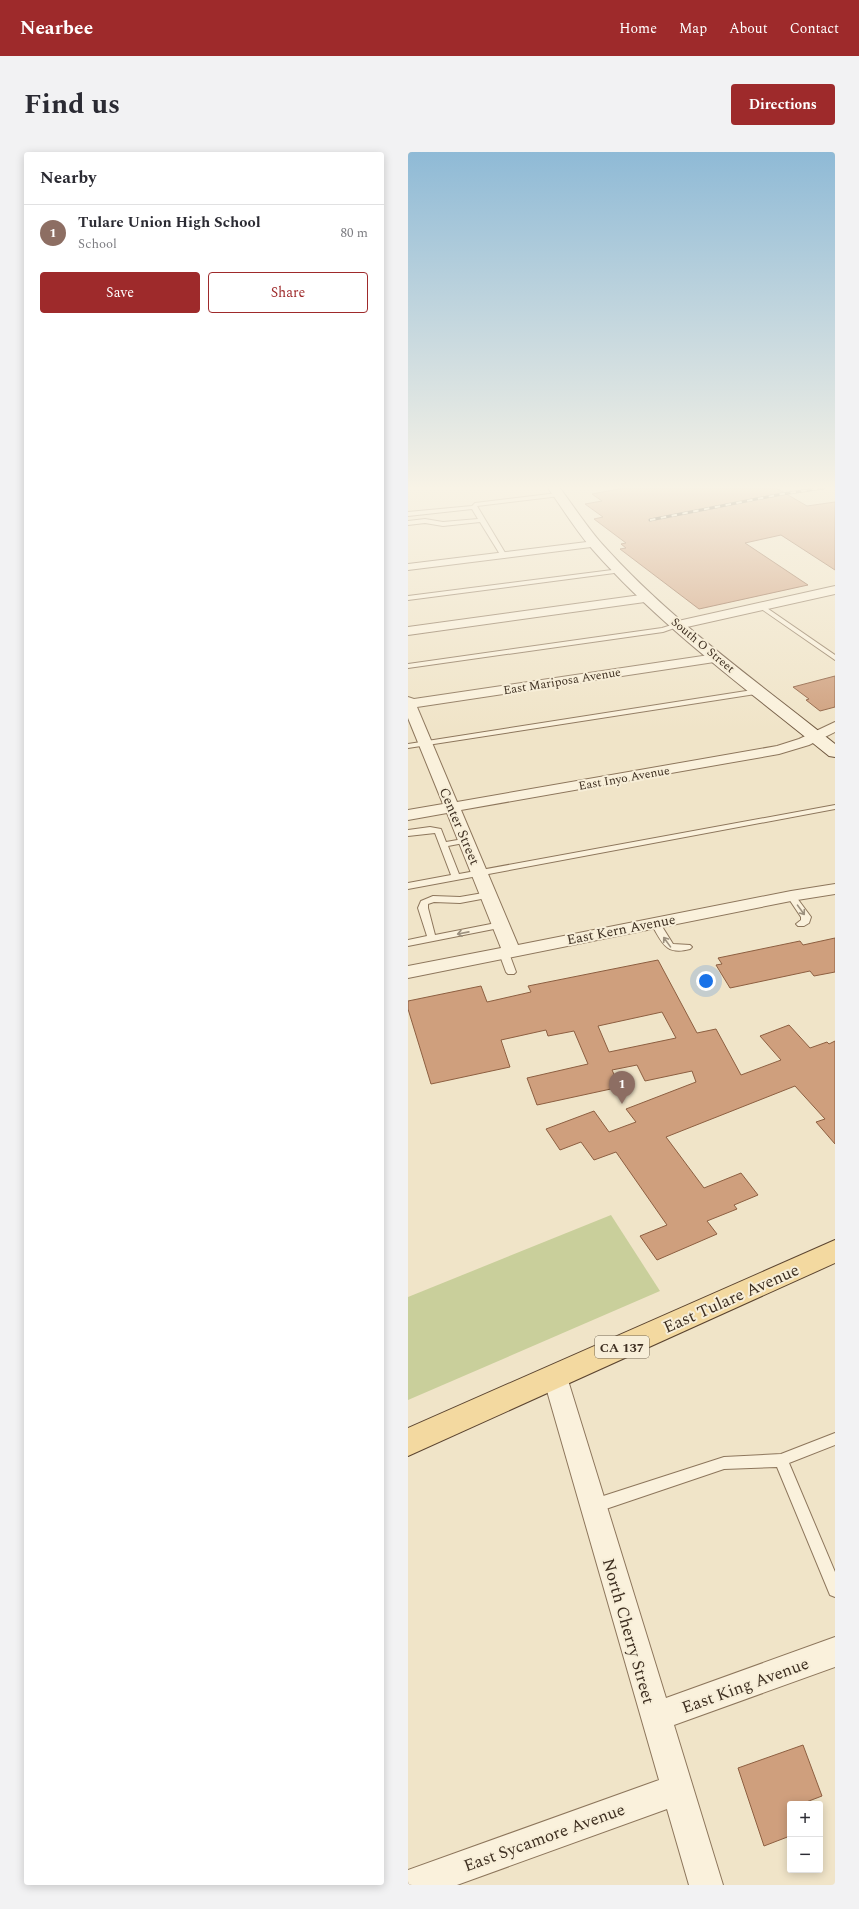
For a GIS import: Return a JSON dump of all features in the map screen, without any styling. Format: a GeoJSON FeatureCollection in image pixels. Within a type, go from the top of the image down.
{"type":"FeatureCollection","features":[{"type":"Feature","properties":{"kind":"main road","name":"South O Street"},"geometry":{"type":"LineString","coordinates":[[620,571],[678,626],[716,658],[759,690],[835,752]]}},
{"type":"Feature","properties":{"kind":"main road","name":"East Tulare Avenue"},"geometry":{"type":"LineString","coordinates":[[408,1442],[835,1251]]}},
{"type":"Feature","properties":{"kind":"street"},"geometry":{"type":"LineString","coordinates":[[678,626],[835,590]]}},
{"type":"Feature","properties":{"kind":"street"},"geometry":{"type":"LineString","coordinates":[[408,631],[648,598]]}},
{"type":"Feature","properties":{"kind":"street","name":"East Mariposa Avenue"},"geometry":{"type":"LineString","coordinates":[[408,703],[716,658]]}},
{"type":"Feature","properties":{"kind":"street","name":"Center Street"},"geometry":{"type":"LineString","coordinates":[[408,703],[489,895],[501,926],[508,952]]}},
{"type":"Feature","properties":{"kind":"street","name":"East Inyo Avenue"},"geometry":{"type":"LineString","coordinates":[[408,815],[772,751],[804,742],[835,726]]}},
{"type":"Feature","properties":{"kind":"street","name":"East Kern Avenue"},"geometry":{"type":"LineString","coordinates":[[408,972],[655,922],[835,889]]}},
{"type":"Feature","properties":{"kind":"street","name":"North Cherry Street"},"geometry":{"type":"LineString","coordinates":[[554,1377],[676,1790],[706,1885]]}},
{"type":"Feature","properties":{"kind":"street","name":"East King Avenue"},"geometry":{"type":"LineString","coordinates":[[655,1717],[835,1652]]}},
{"type":"Feature","properties":{"kind":"street","name":"East Sycamore Avenue"},"geometry":{"type":"LineString","coordinates":[[411,1885],[676,1790]]}},
{"type":"Feature","properties":{"kind":"lane"},"geometry":{"type":"LineString","coordinates":[[408,598],[620,571]]}},
{"type":"Feature","properties":{"kind":"lane"},"geometry":{"type":"LineString","coordinates":[[762,607],[835,658]]}},
{"type":"Feature","properties":{"kind":"lane"},"geometry":{"type":"LineString","coordinates":[[408,666],[663,630],[678,626]]}},
{"type":"Feature","properties":{"kind":"lane"},"geometry":{"type":"LineString","coordinates":[[408,746],[759,690]]}},
{"type":"Feature","properties":{"kind":"lane"},"geometry":{"type":"LineString","coordinates":[[408,886],[835,807]]}},
{"type":"Feature","properties":{"kind":"lane"},"geometry":{"type":"LineString","coordinates":[[408,833],[430,830],[438,831],[456,877]]}},
{"type":"Feature","properties":{"kind":"lane"},"geometry":{"type":"LineString","coordinates":[[443,845],[466,840]]}},
{"type":"Feature","properties":{"kind":"lane"},"geometry":{"type":"LineString","coordinates":[[432,939],[423,908],[424,903],[432,899],[460,900],[489,895]]}},
{"type":"Feature","properties":{"kind":"lane"},"geometry":{"type":"LineString","coordinates":[[791,896],[806,917],[806,921],[801,924]]}},
{"type":"Feature","properties":{"kind":"lane"},"geometry":{"type":"LineString","coordinates":[[655,922],[669,946],[673,948],[687,946]]}},
{"type":"Feature","properties":{"kind":"lane"},"geometry":{"type":"LineString","coordinates":[[408,943],[501,926]]}},
{"type":"Feature","properties":{"kind":"lane"},"geometry":{"type":"LineString","coordinates":[[508,952],[511,972]]}},
{"type":"Feature","properties":{"kind":"lane"},"geometry":{"type":"LineString","coordinates":[[592,1506],[724,1463],[781,1460],[835,1439]]}},
{"type":"Feature","properties":{"kind":"lane"},"geometry":{"type":"LineString","coordinates":[[781,1460],[835,1590]]}},
{"type":"Feature","properties":{"kind":"green space"},"geometry":{"type":"Polygon","coordinates":[[[611,1215],[660,1291],[408,1400],[408,1297],[611,1215]]]}},
{"type":"Feature","properties":{"kind":"building"},"geometry":{"type":"Polygon","coordinates":[[[646,569],[784,569],[808,585],[699,609],[646,569]]]}},
{"type":"Feature","properties":{"kind":"building"},"geometry":{"type":"Polygon","coordinates":[[[835,676],[835,707],[820,711],[806,700],[809,699],[793,687],[835,676]]]}},
{"type":"Feature","properties":{"kind":"building"},"geometry":{"type":"Polygon","coordinates":[[[835,938],[835,972],[814,976],[810,971],[730,988],[716,965],[722,964],[718,958],[800,941],[803,945],[835,938]]]}},
{"type":"Feature","properties":{"kind":"building"},"geometry":{"type":"Polygon","coordinates":[[[658,960],[697,1033],[716,1029],[741,1075],[781,1060],[760,1036],[789,1025],[810,1048],[827,1042],[829,1044],[835,1041],[835,1144],[816,1122],[825,1119],[795,1086],[666,1137],[704,1188],[741,1173],[758,1195],[734,1205],[737,1209],[707,1221],[717,1234],[657,1260],[640,1236],[667,1225],[616,1152],[594,1160],[581,1142],[560,1150],[546,1129],[594,1111],[609,1132],[636,1122],[626,1109],[696,1082],[692,1071],[645,1081],[637,1065],[612,1070],[620,1087],[537,1105],[527,1078],[588,1064],[574,1031],[548,1036],[546,1030],[501,1040],[510,1067],[431,1084],[408,1009],[408,1001],[481,986],[487,1002],[531,992],[528,986],[658,960]],[[662,1012],[598,1026],[609,1052],[676,1038],[662,1012]]]}},
{"type":"Feature","properties":{"kind":"building"},"geometry":{"type":"Polygon","coordinates":[[[803,1745],[822,1796],[809,1801],[787,1801],[787,1837],[764,1846],[738,1768],[803,1745]]]}},
{"type":"Feature","properties":{"kind":"place","name":"Tulare Union High School"},"geometry":{"type":"Point","coordinates":[622,1104]}}]}
